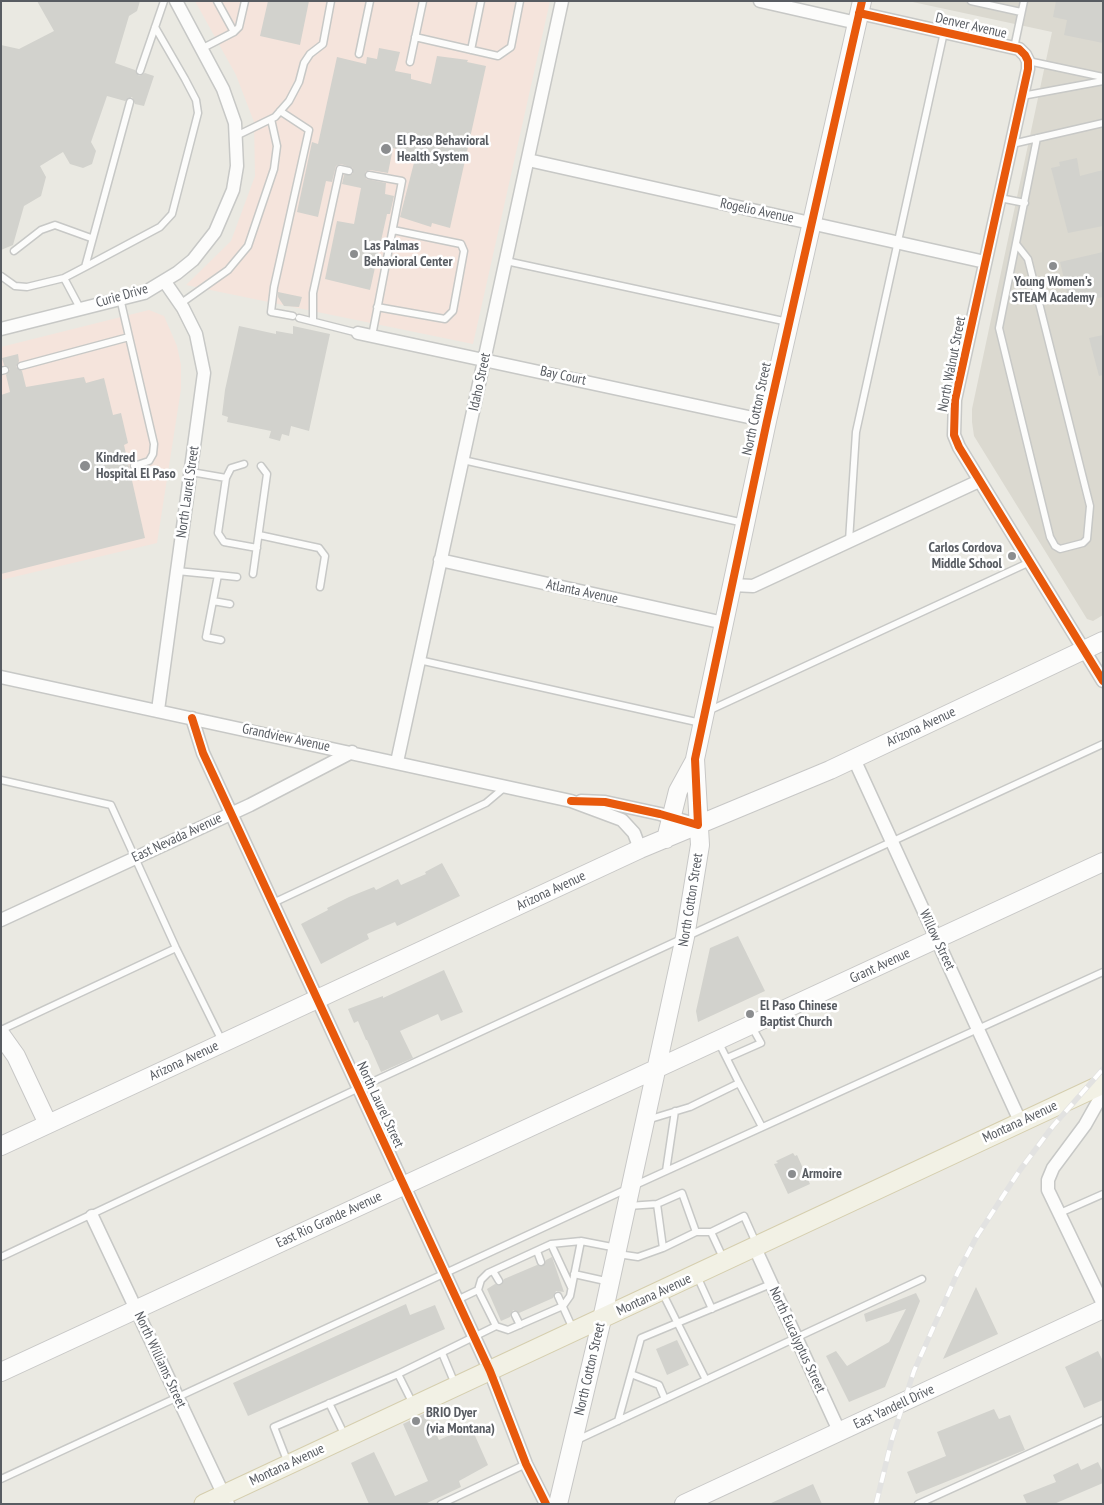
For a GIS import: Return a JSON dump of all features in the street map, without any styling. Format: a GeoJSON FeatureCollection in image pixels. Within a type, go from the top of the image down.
{"type":"FeatureCollection","features":[{"type":"Feature","properties":{"kind":"main road","name":"North Cotton Street"},"geometry":{"type":"LineString","coordinates":[[558,1504],[602,1319],[685,937],[698,863],[695,759],[767,421],[860,12]]}},
{"type":"Feature","properties":{"kind":"main road","name":"Arizona Avenue"},"geometry":{"type":"LineString","coordinates":[[1,1146],[640,849],[854,759],[1103,641]]}},
{"type":"Feature","properties":{"kind":"main road"},"geometry":{"type":"LineString","coordinates":[[666,839],[678,791],[695,759]]}},
{"type":"Feature","properties":{"kind":"main road","name":"Grant Avenue"},"geometry":{"type":"LineString","coordinates":[[657,1068],[1103,862]]}},
{"type":"Feature","properties":{"kind":"main road"},"geometry":{"type":"LineString","coordinates":[[1,1036],[16,1056],[48,1124]]}},
{"type":"Feature","properties":{"kind":"main road","name":"East Rio Grande Avenue"},"geometry":{"type":"LineString","coordinates":[[1,1372],[657,1068]]}},
{"type":"Feature","properties":{"kind":"main road","name":"Montana Avenue"},"geometry":{"type":"LineString","coordinates":[[204,1504],[226,1499],[288,1465],[725,1262],[1020,1121],[1103,1084]]}},
{"type":"Feature","properties":{"kind":"main road","name":"East Yandell Drive"},"geometry":{"type":"LineString","coordinates":[[684,1504],[1103,1309]]}},
{"type":"Feature","properties":{"kind":"street","name":"Curie Drive"},"geometry":{"type":"LineString","coordinates":[[1,329],[144,293],[166,282],[193,260],[206,245],[226,210],[233,190],[237,166],[236,136],[228,102],[176,1]]}},
{"type":"Feature","properties":{"kind":"street","name":"Idaho Street"},"geometry":{"type":"LineString","coordinates":[[397,762],[562,1]]}},
{"type":"Feature","properties":{"kind":"street","name":"Denver Avenue"},"geometry":{"type":"LineString","coordinates":[[760,1],[860,12],[1016,49]]}},
{"type":"Feature","properties":{"kind":"street"},"geometry":{"type":"LineString","coordinates":[[1016,49],[1025,54],[1028,61]]}},
{"type":"Feature","properties":{"kind":"street","name":"North Walnut Street"},"geometry":{"type":"LineString","coordinates":[[1028,61],[1012,144],[955,400],[953,419],[958,447],[1103,681]]}},
{"type":"Feature","properties":{"kind":"street","name":"Rogelio Avenue"},"geometry":{"type":"LineString","coordinates":[[528,160],[985,262]]}},
{"type":"Feature","properties":{"kind":"street","name":"North Laurel Street"},"geometry":{"type":"LineString","coordinates":[[158,710],[204,373],[202,354],[196,334],[166,282]]}},
{"type":"Feature","properties":{"kind":"street","name":"Bay Court"},"geometry":{"type":"LineString","coordinates":[[358,333],[767,421]]}},
{"type":"Feature","properties":{"kind":"street"},"geometry":{"type":"LineString","coordinates":[[732,585],[753,586],[979,481]]}},
{"type":"Feature","properties":{"kind":"street","name":"Atlanta Avenue"},"geometry":{"type":"LineString","coordinates":[[440,560],[724,623]]}},
{"type":"Feature","properties":{"kind":"street","name":"Grandview Avenue"},"geometry":{"type":"LineString","coordinates":[[1,677],[572,801],[622,820],[634,833],[640,849]]}},
{"type":"Feature","properties":{"kind":"street","name":"North Laurel Street"},"geometry":{"type":"LineString","coordinates":[[192,718],[203,753],[475,1337],[526,1464],[546,1504]]}},
{"type":"Feature","properties":{"kind":"street","name":"East Nevada Avenue"},"geometry":{"type":"LineString","coordinates":[[1,920],[307,777],[352,752]]}},
{"type":"Feature","properties":{"kind":"street","name":"Willow Street"},"geometry":{"type":"LineString","coordinates":[[854,759],[1020,1121]]}},
{"type":"Feature","properties":{"kind":"street","name":"Grandview Avenue"},"geometry":{"type":"LineString","coordinates":[[572,801],[605,802],[672,817],[698,825]]}},
{"type":"Feature","properties":{"kind":"street"},"geometry":{"type":"LineString","coordinates":[[1103,1093],[1085,1125],[1049,1176],[1048,1190],[1103,1304]]}},
{"type":"Feature","properties":{"kind":"street","name":"North Williams Street"},"geometry":{"type":"LineString","coordinates":[[92,1216],[226,1499]]}},
{"type":"Feature","properties":{"kind":"street","name":"North Eucalyptus Street"},"geometry":{"type":"LineString","coordinates":[[756,1247],[840,1432]]}},
{"type":"Feature","properties":{"kind":"lane"},"geometry":{"type":"LineString","coordinates":[[140,71],[164,1]]}},
{"type":"Feature","properties":{"kind":"lane"},"geometry":{"type":"LineString","coordinates":[[217,1],[234,32]]}},
{"type":"Feature","properties":{"kind":"lane"},"geometry":{"type":"LineString","coordinates":[[201,49],[234,32],[238,27],[245,1]]}},
{"type":"Feature","properties":{"kind":"lane"},"geometry":{"type":"LineString","coordinates":[[236,136],[270,119],[289,101],[299,82],[304,63],[310,54],[323,44],[331,1]]}},
{"type":"Feature","properties":{"kind":"lane"},"geometry":{"type":"LineString","coordinates":[[359,54],[370,1]]}},
{"type":"Feature","properties":{"kind":"lane"},"geometry":{"type":"LineString","coordinates":[[410,62],[423,1]]}},
{"type":"Feature","properties":{"kind":"lane"},"geometry":{"type":"LineString","coordinates":[[471,50],[482,1]]}},
{"type":"Feature","properties":{"kind":"lane"},"geometry":{"type":"LineString","coordinates":[[416,37],[498,56],[511,47],[520,1]]}},
{"type":"Feature","properties":{"kind":"lane"},"geometry":{"type":"LineString","coordinates":[[971,1],[1021,12]]}},
{"type":"Feature","properties":{"kind":"lane"},"geometry":{"type":"LineString","coordinates":[[1016,49],[1024,1]]}},
{"type":"Feature","properties":{"kind":"lane"},"geometry":{"type":"LineString","coordinates":[[1,276],[15,286],[27,287],[64,278],[160,227],[172,214],[198,112],[196,100],[186,79],[155,27]]}},
{"type":"Feature","properties":{"kind":"lane"},"geometry":{"type":"LineString","coordinates":[[849,542],[856,432],[944,32]]}},
{"type":"Feature","properties":{"kind":"lane"},"geometry":{"type":"LineString","coordinates":[[1028,61],[1103,77]]}},
{"type":"Feature","properties":{"kind":"lane"},"geometry":{"type":"LineString","coordinates":[[1022,96],[1103,82]]}},
{"type":"Feature","properties":{"kind":"lane"},"geometry":{"type":"LineString","coordinates":[[85,267],[130,102]]}},
{"type":"Feature","properties":{"kind":"lane"},"geometry":{"type":"LineString","coordinates":[[280,111],[309,130],[274,287],[271,312],[358,333]]}},
{"type":"Feature","properties":{"kind":"lane"},"geometry":{"type":"LineString","coordinates":[[180,304],[228,270],[248,246],[274,169],[276,146],[270,119]]}},
{"type":"Feature","properties":{"kind":"lane"},"geometry":{"type":"LineString","coordinates":[[1012,144],[1103,124]]}},
{"type":"Feature","properties":{"kind":"lane"},"geometry":{"type":"LineString","coordinates":[[1017,245],[1028,259],[1090,506],[1086,540],[1083,543],[1060,549],[1054,546],[1050,537],[999,328],[1037,138]]}},
{"type":"Feature","properties":{"kind":"lane"},"geometry":{"type":"LineString","coordinates":[[313,321],[313,293],[340,169],[349,171]]}},
{"type":"Feature","properties":{"kind":"lane"},"geometry":{"type":"LineString","coordinates":[[369,175],[402,181],[372,336]]}},
{"type":"Feature","properties":{"kind":"lane"},"geometry":{"type":"LineString","coordinates":[[1000,198],[1025,203]]}},
{"type":"Feature","properties":{"kind":"lane"},"geometry":{"type":"LineString","coordinates":[[14,251],[41,230],[55,225],[92,238]]}},
{"type":"Feature","properties":{"kind":"lane"},"geometry":{"type":"LineString","coordinates":[[378,307],[445,319],[453,311],[464,251],[461,244],[393,230]]}},
{"type":"Feature","properties":{"kind":"lane"},"geometry":{"type":"LineString","coordinates":[[506,261],[789,323]]}},
{"type":"Feature","properties":{"kind":"lane"},"geometry":{"type":"LineString","coordinates":[[64,278],[80,308]]}},
{"type":"Feature","properties":{"kind":"lane"},"geometry":{"type":"LineString","coordinates":[[120,298],[154,444],[148,461],[134,466]]}},
{"type":"Feature","properties":{"kind":"lane"},"geometry":{"type":"LineString","coordinates":[[20,366],[129,337]]}},
{"type":"Feature","properties":{"kind":"lane"},"geometry":{"type":"LineString","coordinates":[[462,460],[746,524]]}},
{"type":"Feature","properties":{"kind":"lane"},"geometry":{"type":"LineString","coordinates":[[244,464],[231,468],[226,478],[218,533],[224,542],[257,548]]}},
{"type":"Feature","properties":{"kind":"lane"},"geometry":{"type":"LineString","coordinates":[[252,574],[267,474],[261,466]]}},
{"type":"Feature","properties":{"kind":"lane"},"geometry":{"type":"LineString","coordinates":[[191,472],[226,478]]}},
{"type":"Feature","properties":{"kind":"lane"},"geometry":{"type":"LineString","coordinates":[[259,535],[319,548],[325,556],[320,587]]}},
{"type":"Feature","properties":{"kind":"lane"},"geometry":{"type":"LineString","coordinates":[[419,660],[704,718],[1030,562]]}},
{"type":"Feature","properties":{"kind":"lane"},"geometry":{"type":"LineString","coordinates":[[177,570],[237,577]]}},
{"type":"Feature","properties":{"kind":"lane"},"geometry":{"type":"LineString","coordinates":[[218,575],[206,637],[221,640]]}},
{"type":"Feature","properties":{"kind":"lane"},"geometry":{"type":"LineString","coordinates":[[213,601],[230,604]]}},
{"type":"Feature","properties":{"kind":"lane"},"geometry":{"type":"LineString","coordinates":[[1,1257],[92,1216],[359,1088],[1103,744]]}},
{"type":"Feature","properties":{"kind":"lane"},"geometry":{"type":"LineString","coordinates":[[1,780],[111,805],[176,948],[223,1043]]}},
{"type":"Feature","properties":{"kind":"lane"},"geometry":{"type":"LineString","coordinates":[[273,904],[486,804],[506,786]]}},
{"type":"Feature","properties":{"kind":"lane"},"geometry":{"type":"LineString","coordinates":[[1,1030],[176,948]]}},
{"type":"Feature","properties":{"kind":"lane"},"geometry":{"type":"LineString","coordinates":[[1,1479],[631,1187],[1103,972]]}},
{"type":"Feature","properties":{"kind":"lane"},"geometry":{"type":"LineString","coordinates":[[727,1058],[761,1044],[751,1025]]}},
{"type":"Feature","properties":{"kind":"lane"},"geometry":{"type":"LineString","coordinates":[[718,1040],[762,1127]]}},
{"type":"Feature","properties":{"kind":"lane"},"geometry":{"type":"LineString","coordinates":[[645,1121],[690,1107],[739,1083]]}},
{"type":"Feature","properties":{"kind":"lane"},"geometry":{"type":"LineString","coordinates":[[666,1171],[676,1111]]}},
{"type":"Feature","properties":{"kind":"lane"},"geometry":{"type":"LineString","coordinates":[[627,1207],[657,1204],[682,1193],[696,1232]]}},
{"type":"Feature","properties":{"kind":"lane"},"geometry":{"type":"LineString","coordinates":[[1060,1213],[1103,1194]]}},
{"type":"Feature","properties":{"kind":"lane"},"geometry":{"type":"LineString","coordinates":[[657,1204],[663,1248]]}},
{"type":"Feature","properties":{"kind":"lane"},"geometry":{"type":"LineString","coordinates":[[581,1240],[570,1296],[563,1306],[508,1330],[496,1326],[478,1290],[481,1280],[493,1271],[551,1244],[581,1240],[638,1257],[663,1248],[696,1232],[711,1232],[744,1216],[756,1247]]}},
{"type":"Feature","properties":{"kind":"lane"},"geometry":{"type":"LineString","coordinates":[[711,1232],[725,1262]]}},
{"type":"Feature","properties":{"kind":"lane"},"geometry":{"type":"LineString","coordinates":[[551,1244],[571,1287]]}},
{"type":"Feature","properties":{"kind":"lane"},"geometry":{"type":"LineString","coordinates":[[536,1251],[541,1262]]}},
{"type":"Feature","properties":{"kind":"lane"},"geometry":{"type":"LineString","coordinates":[[493,1271],[499,1281]]}},
{"type":"Feature","properties":{"kind":"lane"},"geometry":{"type":"LineString","coordinates":[[574,1274],[610,1282]]}},
{"type":"Feature","properties":{"kind":"lane"},"geometry":{"type":"LineString","coordinates":[[696,1275],[712,1309]]}},
{"type":"Feature","properties":{"kind":"lane"},"geometry":{"type":"LineString","coordinates":[[573,1442],[922,1279]]}},
{"type":"Feature","properties":{"kind":"lane"},"geometry":{"type":"LineString","coordinates":[[618,1421],[641,1338],[772,1284]]}},
{"type":"Feature","properties":{"kind":"lane"},"geometry":{"type":"LineString","coordinates":[[457,1300],[478,1290]]}},
{"type":"Feature","properties":{"kind":"lane"},"geometry":{"type":"LineString","coordinates":[[662,1291],[706,1380]]}},
{"type":"Feature","properties":{"kind":"lane"},"geometry":{"type":"LineString","coordinates":[[558,1296],[575,1332]]}},
{"type":"Feature","properties":{"kind":"lane"},"geometry":{"type":"LineString","coordinates":[[515,1315],[520,1325]]}},
{"type":"Feature","properties":{"kind":"lane"},"geometry":{"type":"LineString","coordinates":[[288,1465],[274,1427],[398,1374],[496,1326]]}},
{"type":"Feature","properties":{"kind":"lane"},"geometry":{"type":"LineString","coordinates":[[442,1353],[456,1387]]}},
{"type":"Feature","properties":{"kind":"lane"},"geometry":{"type":"LineString","coordinates":[[398,1374],[414,1406]]}},
{"type":"Feature","properties":{"kind":"lane"},"geometry":{"type":"LineString","coordinates":[[631,1374],[659,1385],[665,1398]]}},
{"type":"Feature","properties":{"kind":"lane"},"geometry":{"type":"LineString","coordinates":[[329,1403],[346,1438]]}},
{"type":"Feature","properties":{"kind":"lane"},"geometry":{"type":"LineString","coordinates":[[918,1504],[1103,1420]]}},
{"type":"Feature","properties":{"kind":"lane"},"geometry":{"type":"LineString","coordinates":[[441,1504],[526,1464]]}},
{"type":"Feature","properties":{"kind":"shaded area","name":"El Paso Behavioral Health System"},"geometry":{"type":"Polygon","coordinates":[[[195,1],[550,1],[473,344],[186,285],[231,241],[255,176],[254,122],[236,75],[195,1]]]}},
{"type":"Feature","properties":{"kind":"shaded area","name":"Young Women's STEAM Academy"},"geometry":{"type":"Polygon","coordinates":[[[908,1],[1103,1],[1103,615],[1093,621],[1087,619],[974,436],[972,422],[972,409],[1052,32],[908,1]]]}},
{"type":"Feature","properties":{"kind":"shaded area","name":"Kindred Hospital El Paso"},"geometry":{"type":"Polygon","coordinates":[[[149,310],[164,316],[177,346],[181,365],[181,389],[157,543],[1,580],[1,347],[149,310]]]}},
{"type":"Feature","properties":{"kind":"building"},"geometry":{"type":"Polygon","coordinates":[[[37,1],[140,1],[137,11],[129,16],[115,63],[135,70],[139,76],[145,73],[154,76],[144,106],[135,104],[132,97],[125,101],[107,96],[91,142],[96,151],[92,164],[83,168],[70,164],[63,152],[40,166],[46,177],[41,196],[24,206],[13,245],[1,250],[1,45],[19,49],[54,31],[37,1]]]}},
{"type":"Feature","properties":{"kind":"building"},"geometry":{"type":"Polygon","coordinates":[[[268,1],[309,1],[300,45],[260,36],[268,1]]]}},
{"type":"Feature","properties":{"kind":"building"},"geometry":{"type":"Polygon","coordinates":[[[1056,1],[1103,1],[1103,43],[1064,35],[1067,20],[1053,17],[1056,1]]]}},
{"type":"Feature","properties":{"kind":"building","name":"Las Palmas Behavioral Center"},"geometry":{"type":"Polygon","coordinates":[[[379,48],[400,52],[395,71],[411,74],[411,79],[431,84],[437,56],[468,60],[467,62],[486,66],[450,228],[432,223],[431,227],[400,217],[416,155],[393,148],[388,173],[370,170],[365,172],[366,179],[386,183],[385,194],[394,196],[390,214],[387,214],[370,290],[325,279],[337,221],[354,224],[361,188],[342,184],[344,175],[353,174],[353,168],[341,164],[336,166],[332,182],[326,181],[318,217],[297,212],[312,142],[318,144],[337,57],[366,64],[367,57],[377,59],[379,48]]]}},
{"type":"Feature","properties":{"kind":"building"},"geometry":{"type":"Polygon","coordinates":[[[1077,158],[1080,176],[1103,170],[1103,226],[1068,233],[1051,168],[1060,166],[1059,162],[1077,158]]]}},
{"type":"Feature","properties":{"kind":"building"},"geometry":{"type":"Polygon","coordinates":[[[1103,252],[1103,297],[1070,304],[1060,262],[1103,252]]]}},
{"type":"Feature","properties":{"kind":"building"},"geometry":{"type":"Polygon","coordinates":[[[278,292],[302,297],[299,307],[284,306],[278,297],[278,292]]]}},
{"type":"Feature","properties":{"kind":"building"},"geometry":{"type":"Polygon","coordinates":[[[239,326],[276,334],[276,331],[293,334],[293,326],[330,334],[309,431],[291,426],[289,436],[282,434],[280,441],[269,438],[271,431],[227,422],[228,417],[222,415],[225,390],[239,326]]]}},
{"type":"Feature","properties":{"kind":"building"},"geometry":{"type":"Polygon","coordinates":[[[1103,335],[1103,375],[1099,376],[1089,338],[1103,335]]]}},
{"type":"Feature","properties":{"kind":"building","name":"Kindred Hospital El Paso"},"geometry":{"type":"Polygon","coordinates":[[[18,354],[19,361],[16,367],[22,371],[26,387],[84,377],[86,383],[104,378],[113,415],[121,413],[128,443],[124,445],[145,538],[1,574],[1,395],[10,392],[6,375],[10,369],[4,365],[2,358],[18,354]]]}},
{"type":"Feature","properties":{"kind":"building"},"geometry":{"type":"Polygon","coordinates":[[[442,863],[460,896],[397,926],[395,922],[367,934],[369,939],[321,964],[301,924],[349,897],[374,887],[376,890],[398,879],[401,885],[426,874],[425,872],[442,863]]]}},
{"type":"Feature","properties":{"kind":"building"},"geometry":{"type":"Polygon","coordinates":[[[738,936],[765,991],[698,1022],[696,1011],[710,948],[738,936]]]}},
{"type":"Feature","properties":{"kind":"building"},"geometry":{"type":"Polygon","coordinates":[[[444,970],[463,1012],[441,1021],[438,1014],[400,1031],[413,1058],[381,1072],[358,1021],[354,1023],[348,1009],[383,996],[383,998],[444,970]]]}},
{"type":"Feature","properties":{"kind":"building","name":"Armoire"},"geometry":{"type":"Polygon","coordinates":[[[793,1153],[795,1156],[797,1155],[810,1184],[788,1194],[774,1164],[778,1163],[776,1161],[793,1153]]]}},
{"type":"Feature","properties":{"kind":"building"},"geometry":{"type":"Polygon","coordinates":[[[552,1257],[564,1292],[556,1291],[553,1298],[519,1313],[513,1310],[510,1317],[501,1321],[487,1289],[495,1284],[501,1285],[504,1279],[537,1265],[543,1266],[546,1260],[552,1257]]]}},
{"type":"Feature","properties":{"kind":"building"},"geometry":{"type":"Polygon","coordinates":[[[976,1287],[998,1334],[943,1359],[976,1287]]]}},
{"type":"Feature","properties":{"kind":"building"},"geometry":{"type":"Polygon","coordinates":[[[916,1293],[920,1301],[885,1387],[849,1402],[826,1356],[836,1351],[847,1366],[889,1342],[906,1309],[866,1322],[864,1314],[916,1293]]]}},
{"type":"Feature","properties":{"kind":"building"},"geometry":{"type":"Polygon","coordinates":[[[406,1304],[410,1315],[435,1305],[445,1329],[248,1416],[233,1383],[406,1304]]]}},
{"type":"Feature","properties":{"kind":"building"},"geometry":{"type":"Polygon","coordinates":[[[677,1340],[689,1365],[667,1375],[656,1349],[677,1340]]]}},
{"type":"Feature","properties":{"kind":"building"},"geometry":{"type":"Polygon","coordinates":[[[1098,1351],[1103,1361],[1103,1400],[1084,1408],[1065,1367],[1098,1351]]]}},
{"type":"Feature","properties":{"kind":"building"},"geometry":{"type":"Polygon","coordinates":[[[994,1409],[999,1419],[1010,1415],[1025,1450],[916,1494],[907,1472],[946,1456],[937,1432],[994,1409]]]}},
{"type":"Feature","properties":{"kind":"building"},"geometry":{"type":"Polygon","coordinates":[[[426,1413],[439,1440],[452,1434],[463,1434],[472,1429],[488,1465],[459,1481],[461,1487],[425,1504],[369,1504],[351,1463],[374,1452],[395,1496],[428,1481],[403,1424],[426,1413]]]}},
{"type":"Feature","properties":{"kind":"building"},"geometry":{"type":"Polygon","coordinates":[[[1098,1462],[1103,1472],[1103,1483],[1054,1504],[1027,1504],[1023,1495],[1056,1482],[1053,1475],[1078,1463],[1081,1470],[1098,1462]]]}},
{"type":"Feature","properties":{"kind":"building"},"geometry":{"type":"Polygon","coordinates":[[[813,1484],[822,1504],[769,1504],[813,1484]]]}},
{"type":"Feature","properties":{"kind":"railway"},"geometry":{"type":"LineString","coordinates":[[876,1504],[892,1439],[914,1371],[958,1272],[977,1236],[1020,1170],[1053,1126],[1103,1069]]}},
{"type":"Feature","properties":{"kind":"cycle path"},"geometry":{"type":"LineString","coordinates":[[571,801],[605,802],[660,814],[698,825],[695,759],[767,421],[862,1]]}},
{"type":"Feature","properties":{"kind":"cycle path"},"geometry":{"type":"LineString","coordinates":[[859,13],[1019,49],[1028,61],[1028,69],[955,400],[954,435],[959,447],[1103,681]]}},
{"type":"Feature","properties":{"kind":"cycle path"},"geometry":{"type":"LineString","coordinates":[[192,718],[203,753],[490,1371],[526,1464],[546,1504]]}},
{"type":"Feature","properties":{"kind":"place","name":"El Paso Behavioral Health System"},"geometry":{"type":"Point","coordinates":[386,149]}},
{"type":"Feature","properties":{"kind":"place","name":"Las Palmas Behavioral Center"},"geometry":{"type":"Point","coordinates":[354,254]}},
{"type":"Feature","properties":{"kind":"place","name":"Young Women's STEAM Academy"},"geometry":{"type":"Point","coordinates":[1053,266]}},
{"type":"Feature","properties":{"kind":"place","name":"Kindred Hospital El Paso"},"geometry":{"type":"Point","coordinates":[85,466]}},
{"type":"Feature","properties":{"kind":"place","name":"Carlos Cordova Middle School"},"geometry":{"type":"Point","coordinates":[1012,556]}},
{"type":"Feature","properties":{"kind":"place","name":"El Paso Chinese Baptist Church"},"geometry":{"type":"Point","coordinates":[750,1014]}},
{"type":"Feature","properties":{"kind":"place","name":"Armoire"},"geometry":{"type":"Point","coordinates":[792,1174]}},
{"type":"Feature","properties":{"kind":"place","name":"BRIO Dyer (via Montana)"},"geometry":{"type":"Point","coordinates":[416,1421]}}]}
